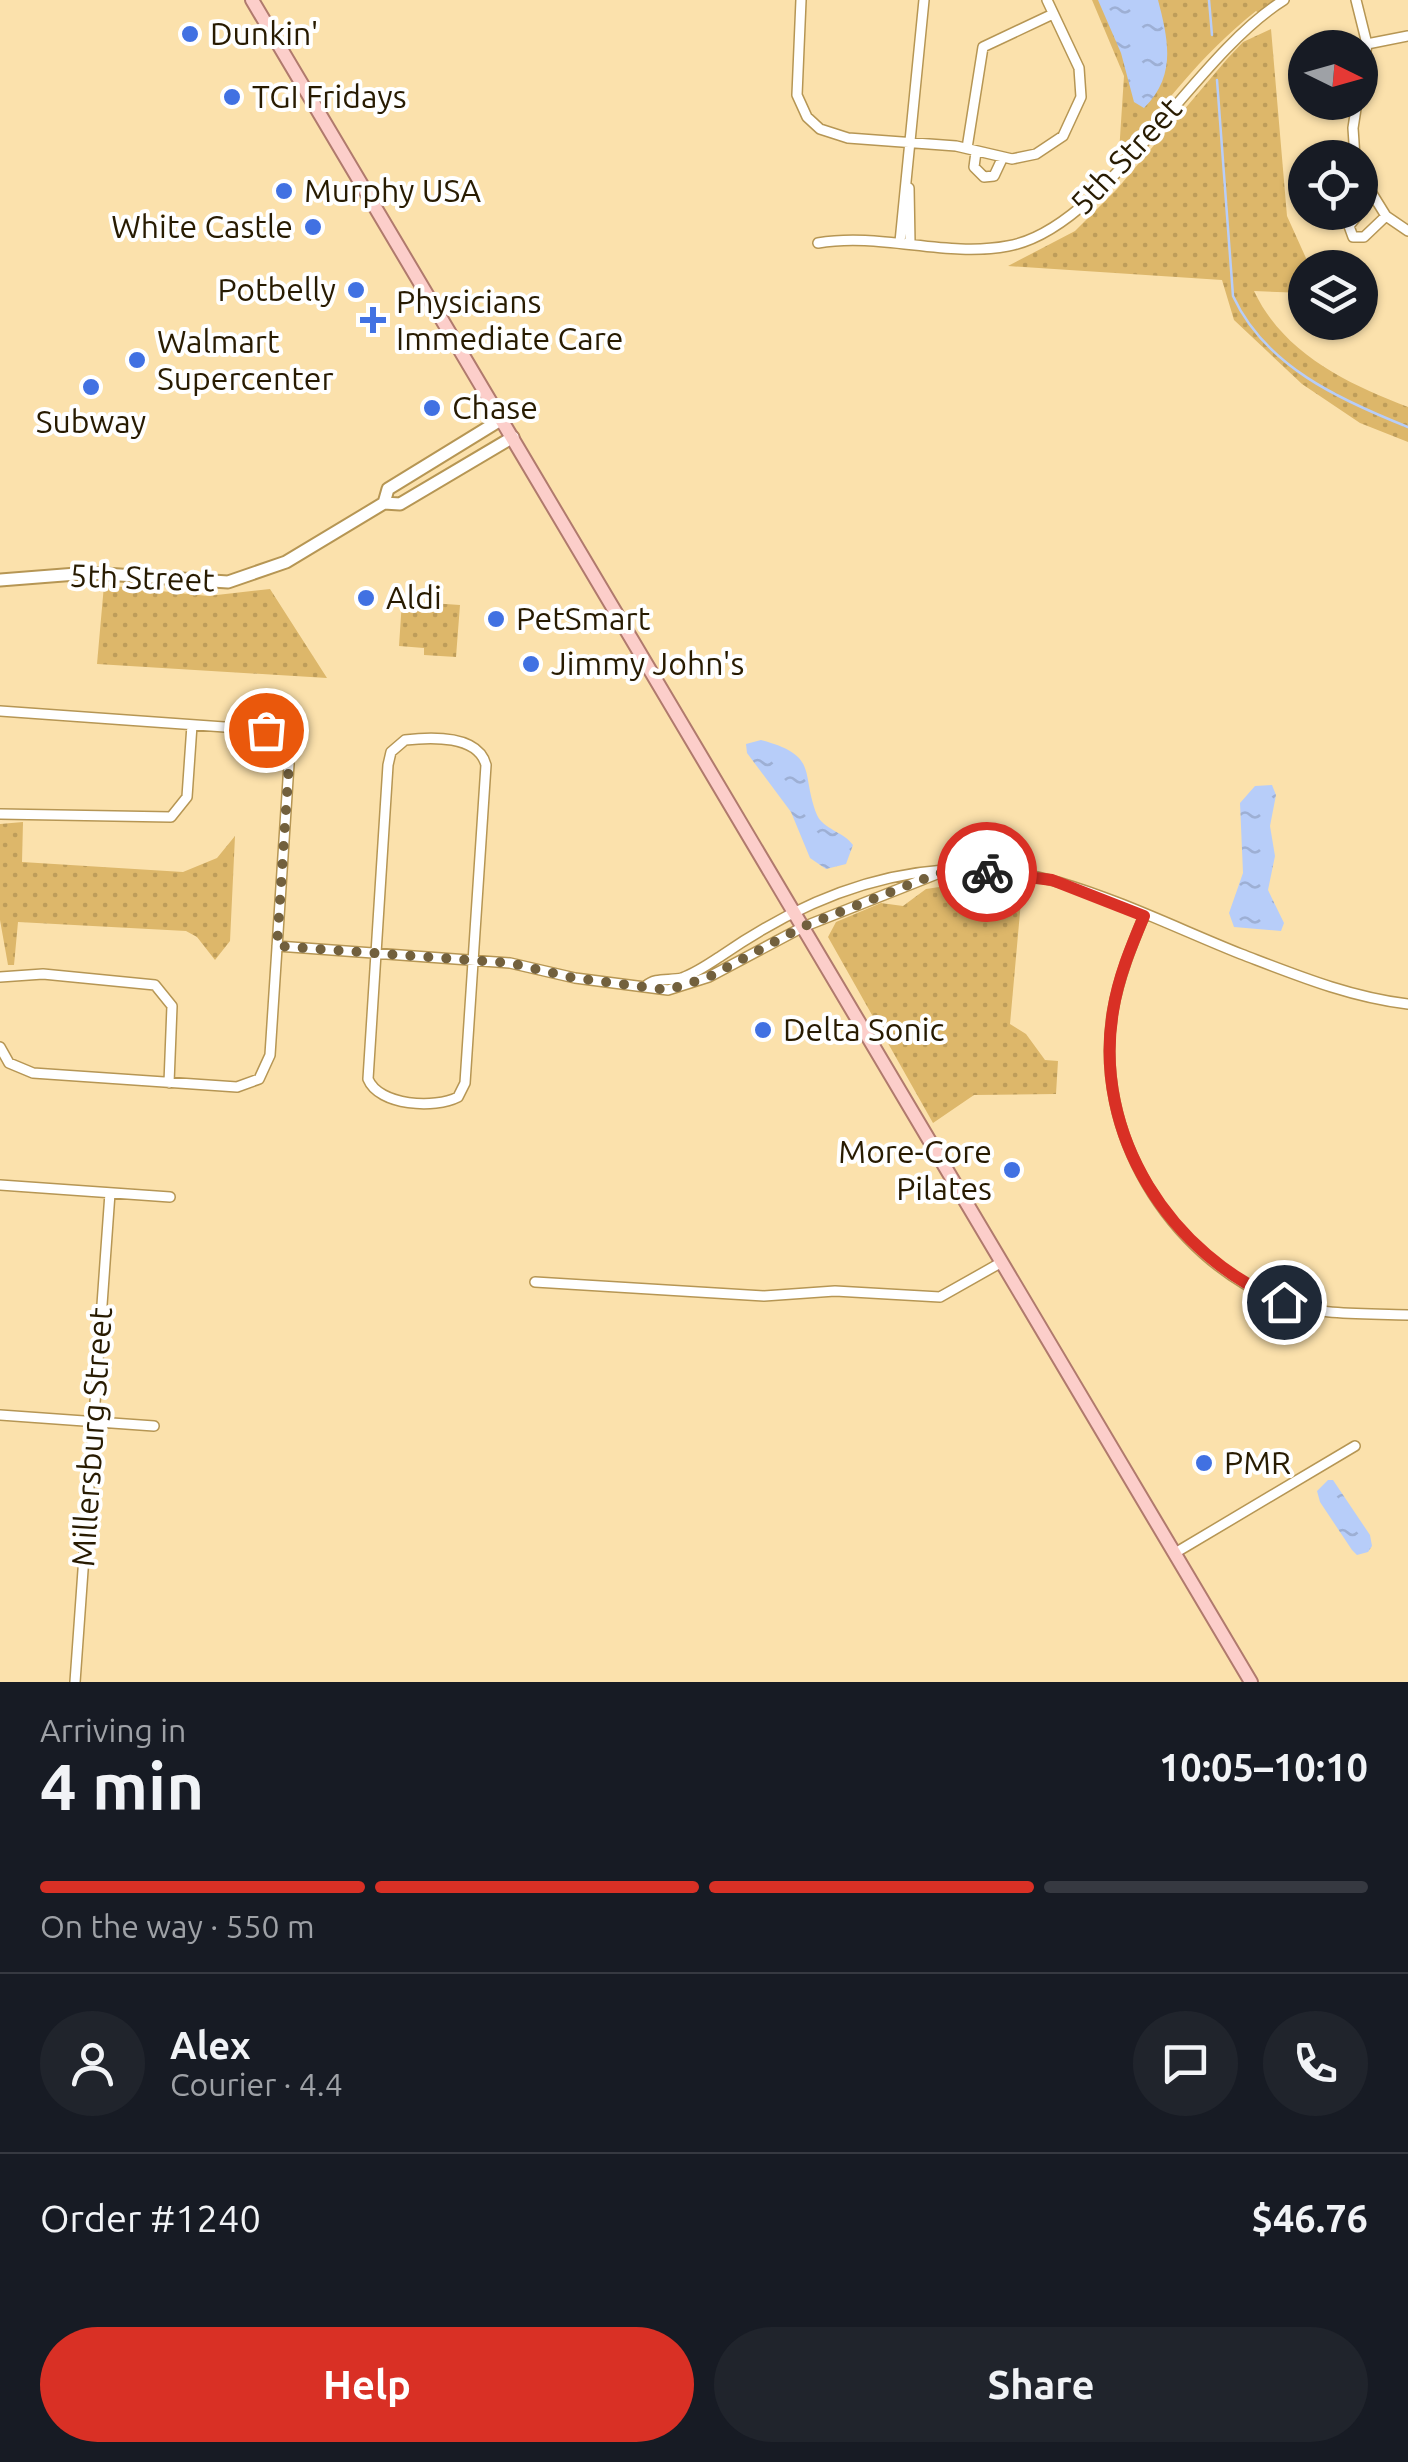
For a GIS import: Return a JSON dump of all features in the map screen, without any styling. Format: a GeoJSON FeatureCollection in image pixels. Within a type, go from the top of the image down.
{"type":"FeatureCollection","features":[{"type":"Feature","properties":{"kind":"main road"},"geometry":{"type":"LineString","coordinates":[[252,0],[1251,1682]]}},
{"type":"Feature","properties":{"kind":"street"},"geometry":{"type":"LineString","coordinates":[[802,0],[796,83],[807,117],[820,129],[840,136],[971,150],[1002,159],[1028,158],[1046,149],[1063,136],[1078,108],[1079,68],[1047,0]]}},
{"type":"Feature","properties":{"kind":"street"},"geometry":{"type":"LineString","coordinates":[[905,242],[924,0]]}},
{"type":"Feature","properties":{"kind":"street","name":"5th Street"},"geometry":{"type":"LineString","coordinates":[[818,242],[844,239],[1010,246],[1064,222],[1234,37],[1284,0]]}},
{"type":"Feature","properties":{"kind":"street"},"geometry":{"type":"LineString","coordinates":[[1356,0],[1364,30]]}},
{"type":"Feature","properties":{"kind":"street"},"geometry":{"type":"LineString","coordinates":[[1002,159],[994,176],[984,177],[974,167],[971,150],[983,48],[1052,14]]}},
{"type":"Feature","properties":{"kind":"street"},"geometry":{"type":"LineString","coordinates":[[1378,42],[1408,36]]}},
{"type":"Feature","properties":{"kind":"street"},"geometry":{"type":"LineString","coordinates":[[1378,205],[1386,216],[1408,230]]}},
{"type":"Feature","properties":{"kind":"street"},"geometry":{"type":"LineString","coordinates":[[1378,223],[1386,216]]}},
{"type":"Feature","properties":{"kind":"street"},"geometry":{"type":"LineString","coordinates":[[1350,230],[1353,237],[1364,236],[1371,230]]}},
{"type":"Feature","properties":{"kind":"street","name":"5th Street"},"geometry":{"type":"LineString","coordinates":[[384,503],[388,489],[502,419]]}},
{"type":"Feature","properties":{"kind":"street","name":"5th Street"},"geometry":{"type":"LineString","coordinates":[[0,580],[89,573],[228,582],[286,562],[384,503],[400,504],[513,437]]}},
{"type":"Feature","properties":{"kind":"street"},"geometry":{"type":"LineString","coordinates":[[0,710],[266,730],[286,748],[289,764],[270,1051],[264,1073],[236,1087],[25,1072],[9,1063],[0,1047]]}},
{"type":"Feature","properties":{"kind":"street"},"geometry":{"type":"LineString","coordinates":[[0,814],[171,817],[187,797],[192,725]]}},
{"type":"Feature","properties":{"kind":"street"},"geometry":{"type":"LineString","coordinates":[[418,739],[467,743],[485,758],[474,960],[466,1083],[458,1097],[443,1103],[387,1098],[370,1085],[389,758],[401,742],[418,739]]}},
{"type":"Feature","properties":{"kind":"street"},"geometry":{"type":"LineString","coordinates":[[277,946],[474,960],[646,986],[651,981],[687,982],[802,927],[939,873]]}},
{"type":"Feature","properties":{"kind":"street"},"geometry":{"type":"LineString","coordinates":[[687,982],[794,914],[882,877],[939,873],[1027,875],[1085,890],[1331,988],[1408,1004]]}},
{"type":"Feature","properties":{"kind":"street"},"geometry":{"type":"LineString","coordinates":[[1144,916],[1122,971],[1112,1013],[1110,1058],[1116,1111],[1148,1187],[1193,1246],[1263,1293],[1308,1309],[1408,1315]]}},
{"type":"Feature","properties":{"kind":"street"},"geometry":{"type":"LineString","coordinates":[[0,977],[53,974],[140,981],[159,988],[173,1013],[169,1082]]}},
{"type":"Feature","properties":{"kind":"street"},"geometry":{"type":"LineString","coordinates":[[0,1186],[170,1197]]}},
{"type":"Feature","properties":{"kind":"street","name":"Millersburg Street"},"geometry":{"type":"LineString","coordinates":[[75,1682],[110,1193]]}},
{"type":"Feature","properties":{"kind":"street"},"geometry":{"type":"LineString","coordinates":[[534,1282],[764,1296],[835,1292],[940,1297],[1002,1262]]}},
{"type":"Feature","properties":{"kind":"street"},"geometry":{"type":"LineString","coordinates":[[0,1415],[154,1426]]}},
{"type":"Feature","properties":{"kind":"street"},"geometry":{"type":"LineString","coordinates":[[1175,1552],[1355,1446]]}},
{"type":"Feature","properties":{"kind":"shaded area"},"geometry":{"type":"Polygon","coordinates":[[[1092,0],[1284,0],[1261,15],[1256,11],[1217,45],[1164,104],[1118,168],[1124,76],[1092,0]]]}},
{"type":"Feature","properties":{"kind":"shaded area"},"geometry":{"type":"Polygon","coordinates":[[[1271,29],[1288,230],[1293,230],[1302,250],[1288,250],[1288,292],[1254,291],[1266,313],[1299,349],[1340,377],[1408,407],[1408,442],[1360,423],[1302,384],[1234,320],[1222,280],[1008,266],[1075,231],[1117,189],[1243,42],[1271,29]]]}},
{"type":"Feature","properties":{"kind":"shaded area"},"geometry":{"type":"Polygon","coordinates":[[[104,585],[208,596],[270,589],[327,678],[97,664],[104,585]]]}},
{"type":"Feature","properties":{"kind":"shaded area"},"geometry":{"type":"Polygon","coordinates":[[[402,601],[460,605],[456,657],[424,655],[424,648],[399,646],[402,601]]]}},
{"type":"Feature","properties":{"kind":"shaded area"},"geometry":{"type":"Polygon","coordinates":[[[23,822],[22,862],[183,872],[217,858],[235,836],[230,941],[215,960],[197,937],[186,931],[18,922],[14,965],[8,965],[0,920],[0,824],[23,822]]]}},
{"type":"Feature","properties":{"kind":"shaded area"},"geometry":{"type":"Polygon","coordinates":[[[972,882],[1022,890],[1010,1024],[1026,1034],[1045,1060],[1058,1061],[1056,1094],[974,1095],[933,1123],[828,937],[836,922],[881,903],[903,906],[926,889],[972,882]]]}},
{"type":"Feature","properties":{"kind":"water"},"geometry":{"type":"Polygon","coordinates":[[[1098,0],[1158,0],[1167,58],[1161,84],[1144,108],[1134,102],[1121,53],[1098,0]]]}},
{"type":"Feature","properties":{"kind":"water"},"geometry":{"type":"Polygon","coordinates":[[[761,740],[800,759],[820,820],[853,845],[846,864],[826,869],[810,858],[791,812],[747,753],[746,744],[761,740]]]}},
{"type":"Feature","properties":{"kind":"water"},"geometry":{"type":"Polygon","coordinates":[[[1272,785],[1276,795],[1270,826],[1275,856],[1268,890],[1284,923],[1281,931],[1234,927],[1229,913],[1243,873],[1240,803],[1255,786],[1272,785]]]}},
{"type":"Feature","properties":{"kind":"water"},"geometry":{"type":"Polygon","coordinates":[[[1333,1480],[1370,1535],[1372,1546],[1368,1552],[1357,1555],[1352,1550],[1320,1502],[1317,1491],[1333,1480]]]}},
{"type":"Feature","properties":{"kind":"waterway"},"geometry":{"type":"LineString","coordinates":[[1209,0],[1212,35]]}},
{"type":"Feature","properties":{"kind":"waterway"},"geometry":{"type":"LineString","coordinates":[[1217,80],[1233,296],[1264,342],[1307,378],[1408,427]]}},
{"type":"Feature","properties":{"kind":"way so far"},"geometry":{"type":"LineString","coordinates":[[266,730],[282,740],[289,764],[277,946],[510,963],[574,978],[668,990],[709,977],[776,938],[939,873],[987,872]]}},
{"type":"Feature","properties":{"kind":"place","name":"Dunkin'"},"geometry":{"type":"Point","coordinates":[190,34]}},
{"type":"Feature","properties":{"kind":"place","name":"TGI Fridays"},"geometry":{"type":"Point","coordinates":[232,97]}},
{"type":"Feature","properties":{"kind":"place","name":"Murphy USA"},"geometry":{"type":"Point","coordinates":[284,191]}},
{"type":"Feature","properties":{"kind":"place","name":"White Castle"},"geometry":{"type":"Point","coordinates":[313,227]}},
{"type":"Feature","properties":{"kind":"place","name":"Potbelly"},"geometry":{"type":"Point","coordinates":[356,290]}},
{"type":"Feature","properties":{"kind":"place","name":"Physicians Immediate Care"},"geometry":{"type":"Point","coordinates":[373,320]}},
{"type":"Feature","properties":{"kind":"place","name":"Walmart Supercenter"},"geometry":{"type":"Point","coordinates":[137,360]}},
{"type":"Feature","properties":{"kind":"place","name":"Subway"},"geometry":{"type":"Point","coordinates":[91,387]}},
{"type":"Feature","properties":{"kind":"place","name":"Chase"},"geometry":{"type":"Point","coordinates":[432,408]}},
{"type":"Feature","properties":{"kind":"place","name":"Aldi"},"geometry":{"type":"Point","coordinates":[366,598]}},
{"type":"Feature","properties":{"kind":"place","name":"PetSmart"},"geometry":{"type":"Point","coordinates":[496,619]}},
{"type":"Feature","properties":{"kind":"place","name":"Jimmy John's"},"geometry":{"type":"Point","coordinates":[531,664]}},
{"type":"Feature","properties":{"kind":"place","name":"Delta Sonic"},"geometry":{"type":"Point","coordinates":[763,1030]}},
{"type":"Feature","properties":{"kind":"place","name":"More-Core Pilates"},"geometry":{"type":"Point","coordinates":[1012,1170]}},
{"type":"Feature","properties":{"kind":"place","name":"PMR"},"geometry":{"type":"Point","coordinates":[1204,1463]}},
{"type":"Feature","properties":{"kind":"route"},"geometry":{"type":"LineString","coordinates":[[987,872],[1052,880],[1144,916],[1122,971],[1112,1013],[1110,1058],[1116,1111],[1148,1187],[1193,1246],[1247,1284],[1284,1302]]}}]}
